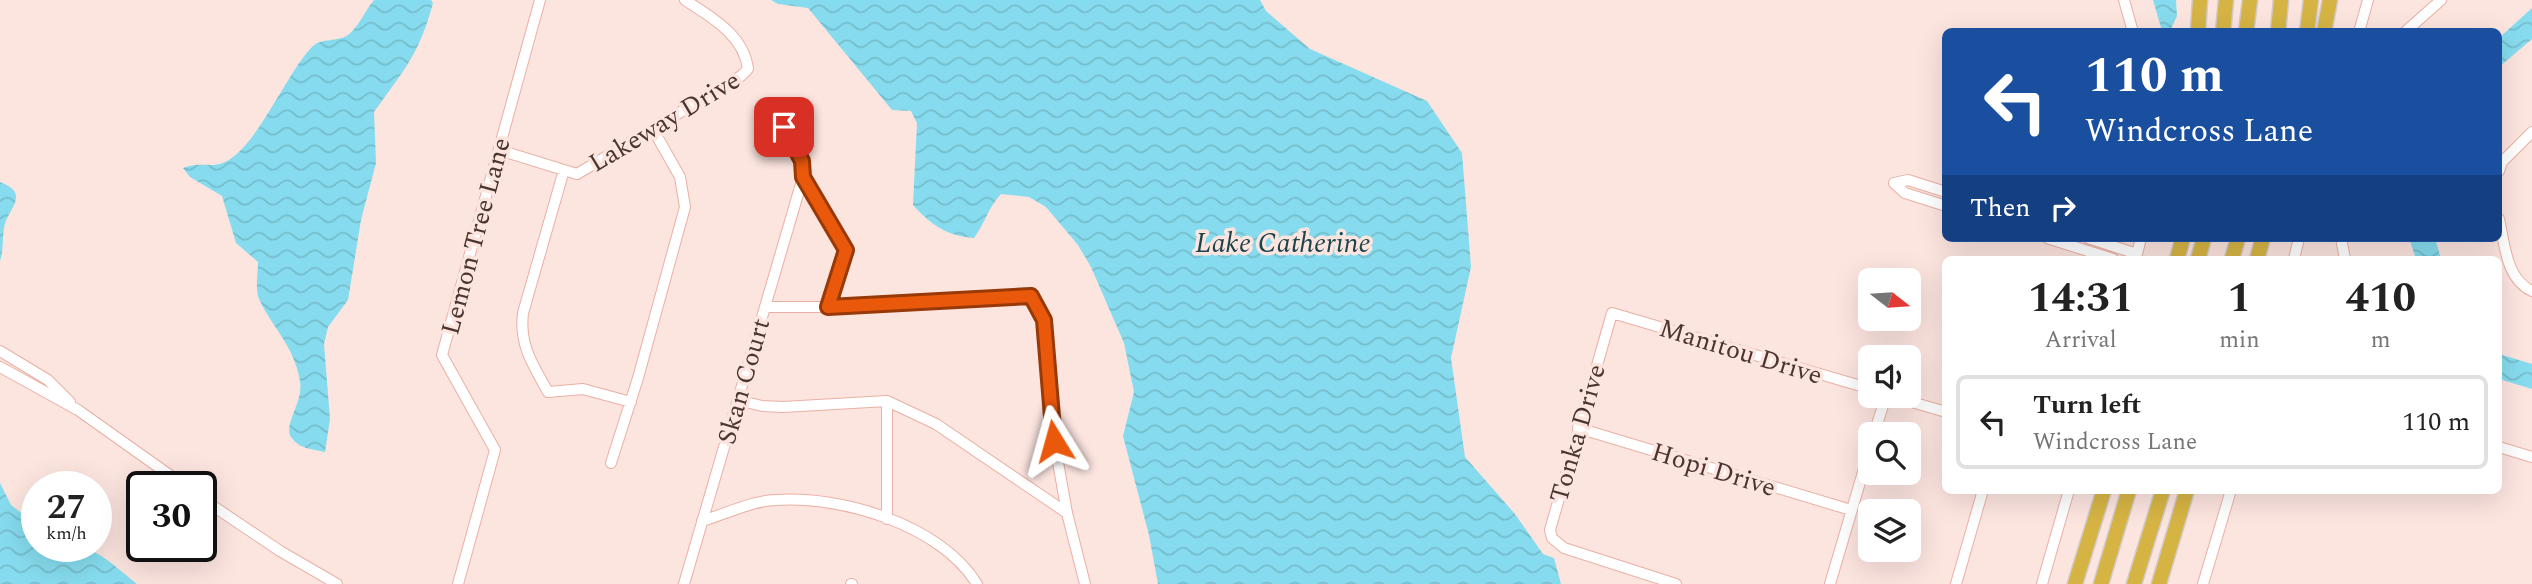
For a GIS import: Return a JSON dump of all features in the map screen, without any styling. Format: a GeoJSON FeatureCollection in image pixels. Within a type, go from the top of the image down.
{"type":"FeatureCollection","features":[{"type":"Feature","properties":{"kind":"highway"},"geometry":{"type":"LineString","coordinates":[[2198,28],[2200,0]]}},
{"type":"Feature","properties":{"kind":"highway"},"geometry":{"type":"LineString","coordinates":[[2223,28],[2226,0]]}},
{"type":"Feature","properties":{"kind":"highway"},"geometry":{"type":"LineString","coordinates":[[2246,28],[2250,0]]}},
{"type":"Feature","properties":{"kind":"highway"},"geometry":{"type":"LineString","coordinates":[[2278,28],[2281,0]]}},
{"type":"Feature","properties":{"kind":"highway"},"geometry":{"type":"LineString","coordinates":[[2308,28],[2311,0]]}},
{"type":"Feature","properties":{"kind":"highway"},"geometry":{"type":"LineString","coordinates":[[2325,28],[2330,0]]}},
{"type":"Feature","properties":{"kind":"highway"},"geometry":{"type":"LineString","coordinates":[[2075,584],[2103,494]]}},
{"type":"Feature","properties":{"kind":"highway"},"geometry":{"type":"LineString","coordinates":[[2101,584],[2128,494]]}},
{"type":"Feature","properties":{"kind":"highway"},"geometry":{"type":"LineString","coordinates":[[2134,584],[2162,494]]}},
{"type":"Feature","properties":{"kind":"highway"},"geometry":{"type":"LineString","coordinates":[[2159,584],[2186,494]]}},
{"type":"Feature","properties":{"kind":"street","name":"Lemon Tree Lane"},"geometry":{"type":"LineString","coordinates":[[458,584],[495,450],[442,355],[540,0]]}},
{"type":"Feature","properties":{"kind":"street","name":"Lakeway Drive"},"geometry":{"type":"LineString","coordinates":[[499,150],[577,174],[654,131],[748,69],[747,56],[732,36],[719,22],[685,0]]}},
{"type":"Feature","properties":{"kind":"street"},"geometry":{"type":"LineString","coordinates":[[2124,0],[2132,28]]}},
{"type":"Feature","properties":{"kind":"street"},"geometry":{"type":"LineString","coordinates":[[2360,28],[2368,0]]}},
{"type":"Feature","properties":{"kind":"street"},"geometry":{"type":"LineString","coordinates":[[2410,28],[2441,0]]}},
{"type":"Feature","properties":{"kind":"street"},"geometry":{"type":"LineString","coordinates":[[784,127],[802,161],[803,177],[846,250],[828,307]]}},
{"type":"Feature","properties":{"kind":"street"},"geometry":{"type":"LineString","coordinates":[[611,463],[631,402],[685,207],[680,177],[654,131]]}},
{"type":"Feature","properties":{"kind":"street"},"geometry":{"type":"LineString","coordinates":[[2502,162],[2532,132]]}},
{"type":"Feature","properties":{"kind":"street"},"geometry":{"type":"LineString","coordinates":[[564,170],[520,332],[525,349],[548,392],[583,389],[631,402]]}},
{"type":"Feature","properties":{"kind":"street","name":"Skan Court"},"geometry":{"type":"LineString","coordinates":[[684,584],[803,177]]}},
{"type":"Feature","properties":{"kind":"street"},"geometry":{"type":"LineString","coordinates":[[1942,191],[1908,180],[1894,183],[1905,193],[1942,205]]}},
{"type":"Feature","properties":{"kind":"street"},"geometry":{"type":"LineString","coordinates":[[2502,232],[2511,271],[2519,285],[2532,291]]}},
{"type":"Feature","properties":{"kind":"street"},"geometry":{"type":"LineString","coordinates":[[2060,242],[2104,256]]}},
{"type":"Feature","properties":{"kind":"street"},"geometry":{"type":"LineString","coordinates":[[2098,242],[2133,256]]}},
{"type":"Feature","properties":{"kind":"street"},"geometry":{"type":"LineString","coordinates":[[765,307],[828,307],[1031,296],[1044,320],[1050,417],[1067,513],[1085,584]]}},
{"type":"Feature","properties":{"kind":"street","name":"Manitou Drive"},"geometry":{"type":"LineString","coordinates":[[1612,313],[1858,385]]}},
{"type":"Feature","properties":{"kind":"street","name":"Tonka Drive"},"geometry":{"type":"LineString","coordinates":[[1612,313],[1551,521],[1552,538],[1564,548],[1675,584]]}},
{"type":"Feature","properties":{"kind":"street"},"geometry":{"type":"LineString","coordinates":[[0,351],[48,380],[78,410]]}},
{"type":"Feature","properties":{"kind":"street"},"geometry":{"type":"LineString","coordinates":[[0,367],[78,410],[164,471]]}},
{"type":"Feature","properties":{"kind":"street"},"geometry":{"type":"LineString","coordinates":[[738,400],[762,406],[783,407],[887,401],[936,424],[1067,513]]}},
{"type":"Feature","properties":{"kind":"street"},"geometry":{"type":"LineString","coordinates":[[887,401],[887,519]]}},
{"type":"Feature","properties":{"kind":"street"},"geometry":{"type":"LineString","coordinates":[[1921,405],[1942,411]]}},
{"type":"Feature","properties":{"kind":"street","name":"Hopi Drive"},"geometry":{"type":"LineString","coordinates":[[1578,428],[1851,510]]}},
{"type":"Feature","properties":{"kind":"street"},"geometry":{"type":"LineString","coordinates":[[2502,448],[2532,457]]}},
{"type":"Feature","properties":{"kind":"street"},"geometry":{"type":"LineString","coordinates":[[1830,584],[1859,485]]}},
{"type":"Feature","properties":{"kind":"street"},"geometry":{"type":"LineString","coordinates":[[1956,584],[1982,494]]}},
{"type":"Feature","properties":{"kind":"street"},"geometry":{"type":"LineString","coordinates":[[2042,584],[2068,494]]}},
{"type":"Feature","properties":{"kind":"street"},"geometry":{"type":"LineString","coordinates":[[2203,584],[2230,494]]}},
{"type":"Feature","properties":{"kind":"street"},"geometry":{"type":"LineString","coordinates":[[702,521],[774,500],[843,504],[887,519],[928,538],[956,558],[977,584]]}},
{"type":"Feature","properties":{"kind":"street"},"geometry":{"type":"LineString","coordinates":[[217,509],[280,551],[337,584]]}},
{"type":"Feature","properties":{"kind":"water"},"geometry":{"type":"Polygon","coordinates":[[[374,0],[431,0],[433,3],[416,49],[374,112],[376,163],[361,220],[348,300],[328,327],[324,344],[330,419],[325,452],[302,446],[294,441],[289,432],[299,397],[300,381],[288,347],[259,299],[258,262],[236,243],[222,196],[190,177],[183,168],[220,164],[233,157],[258,129],[313,46],[348,35],[374,0]]]}},
{"type":"Feature","properties":{"kind":"water","name":"Lake Catherine"},"geometry":{"type":"Polygon","coordinates":[[[771,0],[1260,0],[1266,11],[1310,49],[1427,101],[1462,153],[1471,267],[1451,358],[1465,457],[1515,514],[1543,554],[1554,558],[1561,584],[1158,584],[1149,535],[1123,436],[1134,392],[1124,343],[1091,267],[1078,245],[1046,207],[1029,197],[1001,194],[974,238],[948,232],[926,218],[913,205],[917,123],[911,111],[892,110],[808,8],[778,4],[771,0]]]}},
{"type":"Feature","properties":{"kind":"water"},"geometry":{"type":"Polygon","coordinates":[[[2153,0],[2176,0],[2177,16],[2171,28],[2161,28],[2153,0]]]}},
{"type":"Feature","properties":{"kind":"water"},"geometry":{"type":"Polygon","coordinates":[[[2532,8],[2532,39],[2502,64],[2502,35],[2532,8]]]}},
{"type":"Feature","properties":{"kind":"water"},"geometry":{"type":"Polygon","coordinates":[[[0,182],[15,192],[16,197],[4,228],[0,261],[0,182]]]}},
{"type":"Feature","properties":{"kind":"water"},"geometry":{"type":"Polygon","coordinates":[[[2410,242],[2436,242],[2440,256],[2415,256],[2410,242]]]}},
{"type":"Feature","properties":{"kind":"water"},"geometry":{"type":"Polygon","coordinates":[[[2502,355],[2532,364],[2532,389],[2502,380],[2502,355]]]}},
{"type":"Feature","properties":{"kind":"water"},"geometry":{"type":"Polygon","coordinates":[[[0,483],[11,505],[21,513],[21,562],[111,562],[137,584],[0,584],[0,483]]]}},
{"type":"Feature","properties":{"kind":"route"},"geometry":{"type":"LineString","coordinates":[[784,127],[802,161],[803,177],[846,250],[828,307],[1031,296],[1044,320],[1054,441]]}}]}
